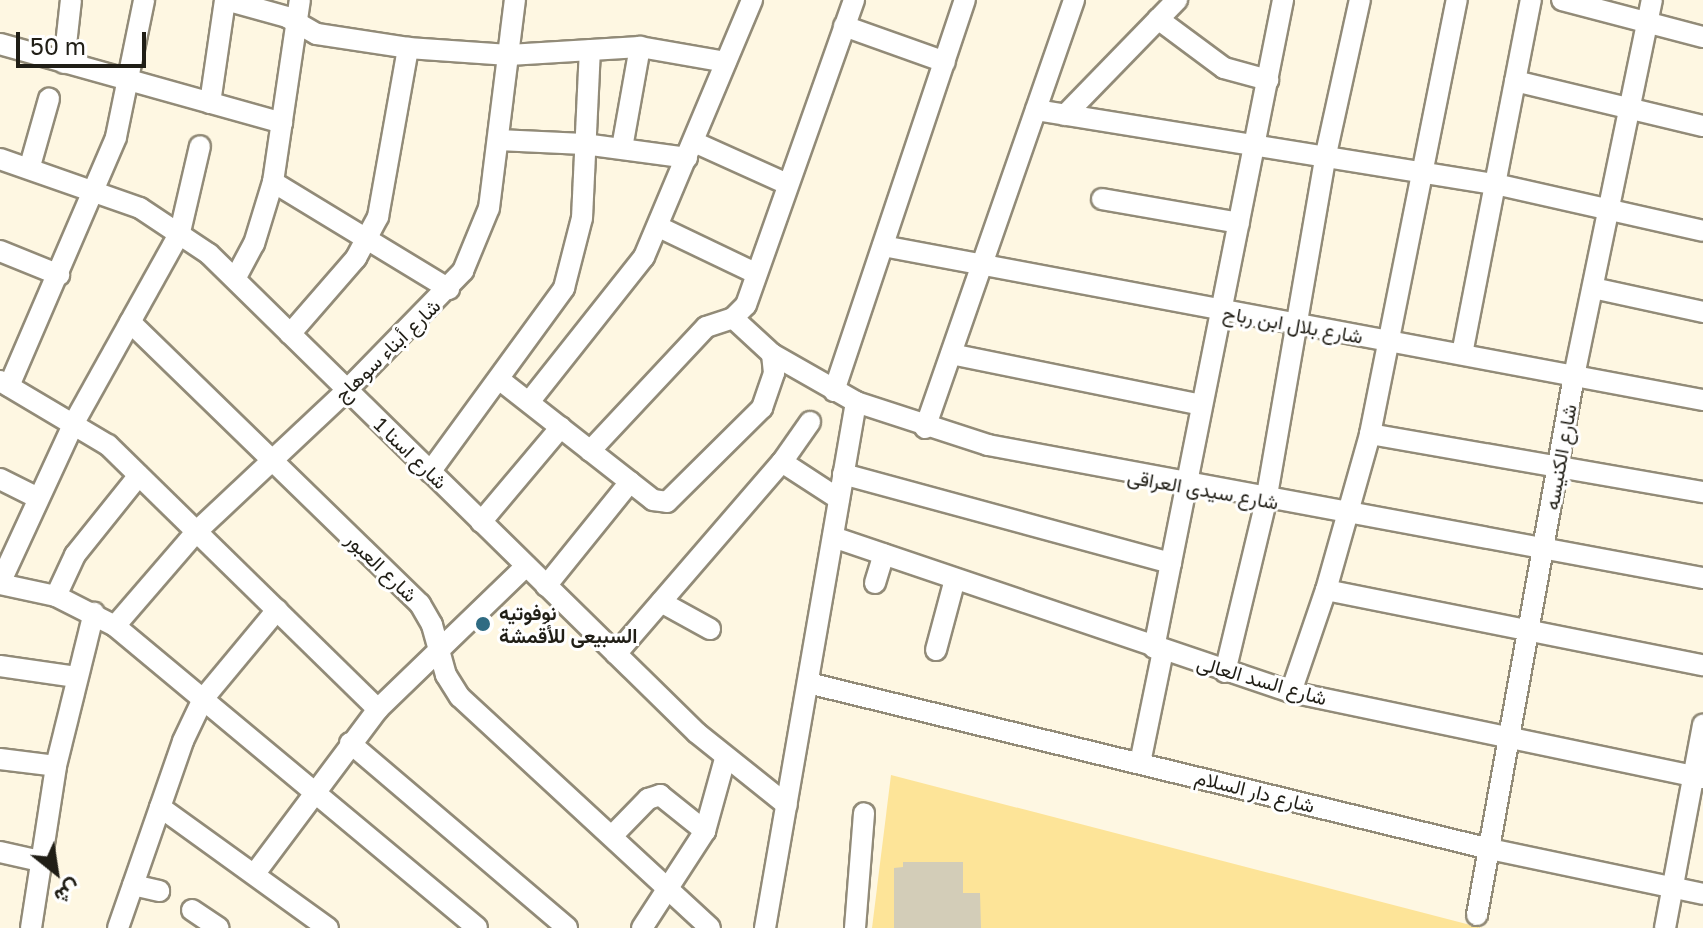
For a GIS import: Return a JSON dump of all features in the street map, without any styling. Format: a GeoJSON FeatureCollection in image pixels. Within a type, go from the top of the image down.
{"type":"FeatureCollection","features":[{"type":"Feature","properties":{"kind":"street"},"geometry":{"type":"LineString","coordinates":[[64,63],[71,0]]}},
{"type":"Feature","properties":{"kind":"street"},"geometry":{"type":"LineString","coordinates":[[144,0],[131,83],[97,189],[5,384],[75,421],[139,475],[378,709]]}},
{"type":"Feature","properties":{"kind":"street"},"geometry":{"type":"LineString","coordinates":[[210,103],[226,0],[297,22],[317,34],[408,48],[509,55],[640,47],[726,62]]}},
{"type":"Feature","properties":{"kind":"street"},"geometry":{"type":"LineString","coordinates":[[235,279],[254,244],[273,182],[300,0]]}},
{"type":"Feature","properties":{"kind":"street","name":"شارع أبناء سوهاج"},"geometry":{"type":"LineString","coordinates":[[115,626],[197,531],[449,289],[483,230],[498,140],[515,0]]}},
{"type":"Feature","properties":{"kind":"street"},"geometry":{"type":"LineString","coordinates":[[529,402],[628,282],[659,227],[752,0]]}},
{"type":"Feature","properties":{"kind":"street"},"geometry":{"type":"LineString","coordinates":[[590,451],[706,327],[733,318],[746,305],[854,0]]}},
{"type":"Feature","properties":{"kind":"street"},"geometry":{"type":"LineString","coordinates":[[834,391],[965,0]]}},
{"type":"Feature","properties":{"kind":"street"},"geometry":{"type":"LineString","coordinates":[[925,428],[1074,0]]}},
{"type":"Feature","properties":{"kind":"street"},"geometry":{"type":"LineString","coordinates":[[1065,115],[1177,0]]}},
{"type":"Feature","properties":{"kind":"street"},"geometry":{"type":"LineString","coordinates":[[1140,763],[1171,563],[1283,0]]}},
{"type":"Feature","properties":{"kind":"street"},"geometry":{"type":"LineString","coordinates":[[1225,672],[1266,501],[1326,154],[1360,0]]}},
{"type":"Feature","properties":{"kind":"street"},"geometry":{"type":"LineString","coordinates":[[1291,692],[1326,590],[1370,434],[1457,0]]}},
{"type":"Feature","properties":{"kind":"street"},"geometry":{"type":"LineString","coordinates":[[1462,354],[1531,0]]}},
{"type":"Feature","properties":{"kind":"street"},"geometry":{"type":"LineString","coordinates":[[1562,0],[1703,37]]}},
{"type":"Feature","properties":{"kind":"street","name":"شارع الكنيسه"},"geometry":{"type":"LineString","coordinates":[[1477,915],[1574,376],[1652,0]]}},
{"type":"Feature","properties":{"kind":"street"},"geometry":{"type":"LineString","coordinates":[[1158,19],[1213,62],[1268,80]]}},
{"type":"Feature","properties":{"kind":"street"},"geometry":{"type":"LineString","coordinates":[[844,26],[945,62]]}},
{"type":"Feature","properties":{"kind":"street"},"geometry":{"type":"LineString","coordinates":[[0,44],[282,123]]}},
{"type":"Feature","properties":{"kind":"street"},"geometry":{"type":"LineString","coordinates":[[622,148],[640,47]]}},
{"type":"Feature","properties":{"kind":"street"},"geometry":{"type":"LineString","coordinates":[[290,334],[368,239],[378,217],[408,48]]}},
{"type":"Feature","properties":{"kind":"street"},"geometry":{"type":"LineString","coordinates":[[430,472],[500,380],[564,288],[582,218],[590,50]]}},
{"type":"Feature","properties":{"kind":"street"},"geometry":{"type":"LineString","coordinates":[[1515,81],[1703,126]]}},
{"type":"Feature","properties":{"kind":"street"},"geometry":{"type":"LineString","coordinates":[[30,166],[49,99]]}},
{"type":"Feature","properties":{"kind":"street"},"geometry":{"type":"LineString","coordinates":[[1036,110],[1326,154],[1495,184],[1703,231]]}},
{"type":"Feature","properties":{"kind":"street"},"geometry":{"type":"LineString","coordinates":[[498,140],[690,150],[787,184]]}},
{"type":"Feature","properties":{"kind":"street"},"geometry":{"type":"LineString","coordinates":[[200,146],[180,232],[75,421],[0,583],[56,596],[115,626],[311,793],[477,928]]}},
{"type":"Feature","properties":{"kind":"street","name":"شارع اسنا 1"},"geometry":{"type":"LineString","coordinates":[[0,159],[97,189],[180,232],[235,279],[725,759],[787,805]]}},
{"type":"Feature","properties":{"kind":"street"},"geometry":{"type":"LineString","coordinates":[[273,182],[449,289]]}},
{"type":"Feature","properties":{"kind":"street"},"geometry":{"type":"LineString","coordinates":[[1102,199],[1239,223]]}},
{"type":"Feature","properties":{"kind":"street"},"geometry":{"type":"LineString","coordinates":[[659,227],[755,273]]}},
{"type":"Feature","properties":{"kind":"street","name":"شارع بلال ابن رباح"},"geometry":{"type":"LineString","coordinates":[[883,246],[981,267],[1703,400]]}},
{"type":"Feature","properties":{"kind":"street"},"geometry":{"type":"LineString","coordinates":[[0,251],[59,275]]}},
{"type":"Feature","properties":{"kind":"street"},"geometry":{"type":"LineString","coordinates":[[1593,288],[1703,312]]}},
{"type":"Feature","properties":{"kind":"street","name":"شارع سيدى العراقى"},"geometry":{"type":"LineString","coordinates":[[733,318],[772,354],[834,391],[925,428],[1052,461],[1703,578]]}},
{"type":"Feature","properties":{"kind":"street","name":"شارع العبور"},"geometry":{"type":"LineString","coordinates":[[130,322],[420,604],[460,697],[710,928]]}},
{"type":"Feature","properties":{"kind":"street"},"geometry":{"type":"LineString","coordinates":[[500,380],[653,500],[674,499],[762,408],[772,382],[772,354]]}},
{"type":"Feature","properties":{"kind":"street"},"geometry":{"type":"LineString","coordinates":[[951,354],[1202,405]]}},
{"type":"Feature","properties":{"kind":"street"},"geometry":{"type":"LineString","coordinates":[[765,928],[856,402]]}},
{"type":"Feature","properties":{"kind":"street"},"geometry":{"type":"LineString","coordinates":[[616,654],[782,462],[810,422]]}},
{"type":"Feature","properties":{"kind":"street"},"geometry":{"type":"LineString","coordinates":[[481,522],[561,427]]}},
{"type":"Feature","properties":{"kind":"street"},"geometry":{"type":"LineString","coordinates":[[1370,434],[1703,492]]}},
{"type":"Feature","properties":{"kind":"street"},"geometry":{"type":"LineString","coordinates":[[782,462],[839,499]]}},
{"type":"Feature","properties":{"kind":"street"},"geometry":{"type":"LineString","coordinates":[[843,474],[1171,563]]}},
{"type":"Feature","properties":{"kind":"street"},"geometry":{"type":"LineString","coordinates":[[56,596],[75,555],[139,475]]}},
{"type":"Feature","properties":{"kind":"street"},"geometry":{"type":"LineString","coordinates":[[0,479],[38,498]]}},
{"type":"Feature","properties":{"kind":"street"},"geometry":{"type":"LineString","coordinates":[[546,586],[630,482]]}},
{"type":"Feature","properties":{"kind":"street","name":"شارع السد العالى"},"geometry":{"type":"LineString","coordinates":[[833,537],[1291,692],[1698,777]]}},
{"type":"Feature","properties":{"kind":"street"},"geometry":{"type":"LineString","coordinates":[[875,583],[884,554]]}},
{"type":"Feature","properties":{"kind":"street"},"geometry":{"type":"LineString","coordinates":[[256,872],[311,793],[378,709],[526,566]]}},
{"type":"Feature","properties":{"kind":"street"},"geometry":{"type":"LineString","coordinates":[[936,650],[955,579]]}},
{"type":"Feature","properties":{"kind":"street"},"geometry":{"type":"LineString","coordinates":[[1326,590],[1703,665]]}},
{"type":"Feature","properties":{"kind":"street"},"geometry":{"type":"LineString","coordinates":[[661,602],[710,629]]}},
{"type":"Feature","properties":{"kind":"street"},"geometry":{"type":"LineString","coordinates":[[118,928],[160,807],[203,699],[277,610]]}},
{"type":"Feature","properties":{"kind":"street"},"geometry":{"type":"LineString","coordinates":[[31,928],[56,766],[94,613]]}},
{"type":"Feature","properties":{"kind":"street"},"geometry":{"type":"LineString","coordinates":[[0,666],[76,677]]}},
{"type":"Feature","properties":{"kind":"street","name":"شارع دار السلام"},"geometry":{"type":"LineString","coordinates":[[808,683],[1490,849],[1703,894]]}},
{"type":"Feature","properties":{"kind":"street"},"geometry":{"type":"LineString","coordinates":[[1665,928],[1698,777],[1703,725]]}},
{"type":"Feature","properties":{"kind":"street"},"geometry":{"type":"LineString","coordinates":[[350,743],[567,928]]}},
{"type":"Feature","properties":{"kind":"street"},"geometry":{"type":"LineString","coordinates":[[0,759],[56,766]]}},
{"type":"Feature","properties":{"kind":"street"},"geometry":{"type":"LineString","coordinates":[[642,928],[670,890],[705,831],[725,759]]}},
{"type":"Feature","properties":{"kind":"street"},"geometry":{"type":"LineString","coordinates":[[612,836],[648,799],[660,795],[705,831]]}},
{"type":"Feature","properties":{"kind":"street"},"geometry":{"type":"LineString","coordinates":[[160,807],[256,872],[328,928]]}},
{"type":"Feature","properties":{"kind":"street"},"geometry":{"type":"LineString","coordinates":[[855,928],[864,813]]}},
{"type":"Feature","properties":{"kind":"street"},"geometry":{"type":"LineString","coordinates":[[0,852],[40,861]]}},
{"type":"Feature","properties":{"kind":"street"},"geometry":{"type":"LineString","coordinates":[[133,885],[159,891]]}},
{"type":"Feature","properties":{"kind":"street"},"geometry":{"type":"LineString","coordinates":[[192,910],[219,928]]}},
{"type":"Feature","properties":{"kind":"shaded area"},"geometry":{"type":"Polygon","coordinates":[[[891,775],[1482,928],[872,928],[891,775]]]}},
{"type":"Feature","properties":{"kind":"building"},"geometry":{"type":"Polygon","coordinates":[[[903,862],[963,862],[963,893],[980,893],[981,928],[894,928],[894,868],[903,867],[903,862]]]}},
{"type":"Feature","properties":{"kind":"place","name":"نوفوتيه السبيعى للأقمشة"},"geometry":{"type":"Point","coordinates":[483,624]}}]}
